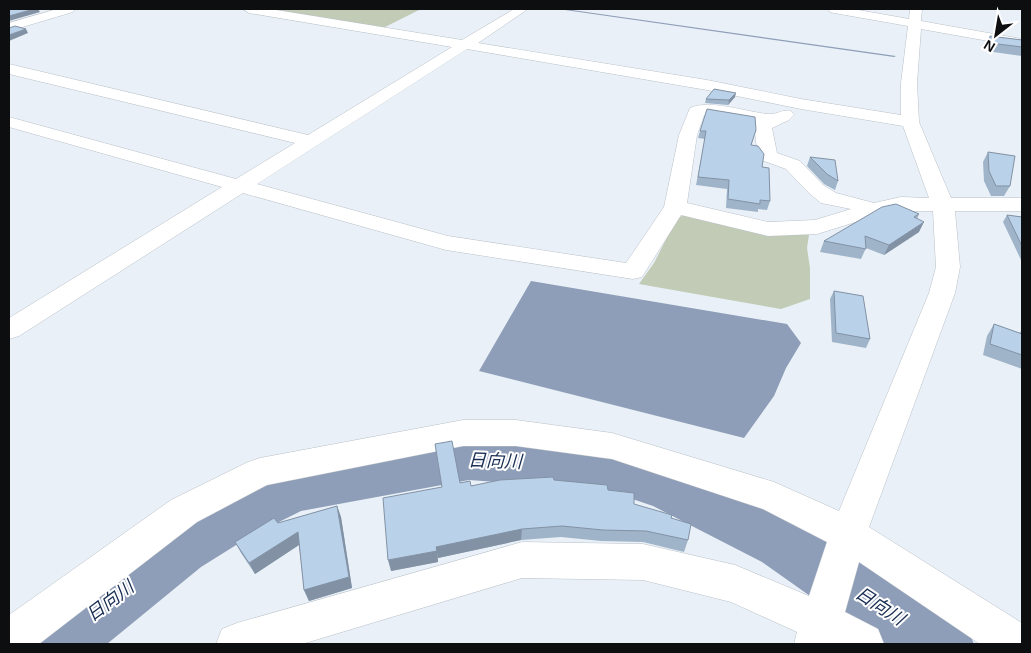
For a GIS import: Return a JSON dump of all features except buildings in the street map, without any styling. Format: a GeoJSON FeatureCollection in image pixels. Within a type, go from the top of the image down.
{"type":"FeatureCollection","features":[{"type":"Feature","properties":{"kind":"street"},"geometry":{"type":"LineString","coordinates":[[9,27],[68,9]]}},
{"type":"Feature","properties":{"kind":"street"},"geometry":{"type":"LineString","coordinates":[[249,9],[706,85],[801,104],[910,122]]}},
{"type":"Feature","properties":{"kind":"street"},"geometry":{"type":"LineString","coordinates":[[9,330],[522,9]]}},
{"type":"Feature","properties":{"kind":"street"},"geometry":{"type":"LineString","coordinates":[[834,9],[915,16],[1022,44]]}},
{"type":"Feature","properties":{"kind":"street"},"geometry":{"type":"LineString","coordinates":[[821,624],[844,544],[942,293],[948,267],[946,220],[942,203],[910,122],[909,83],[915,16]]}},
{"type":"Feature","properties":{"kind":"street"},"geometry":{"type":"LineString","coordinates":[[9,69],[312,141]]}},
{"type":"Feature","properties":{"kind":"street"},"geometry":{"type":"LineString","coordinates":[[9,122],[446,243],[633,272],[675,207],[688,135],[696,112],[702,110],[778,120],[801,104]]}},
{"type":"Feature","properties":{"kind":"street"},"geometry":{"type":"LineString","coordinates":[[770,120],[764,126],[768,156],[793,165],[816,189],[829,198],[862,205],[870,210]]}},
{"type":"Feature","properties":{"kind":"street"},"geometry":{"type":"LineString","coordinates":[[675,207],[768,229],[817,227],[870,210],[902,204],[1022,205]]}},
{"type":"Feature","properties":{"kind":"street"},"geometry":{"type":"LineString","coordinates":[[9,640],[184,511],[260,472],[463,433],[516,433],[612,446],[774,497],[844,544],[1017,644]]}},
{"type":"Feature","properties":{"kind":"street"},"geometry":{"type":"LineString","coordinates":[[237,644],[522,560],[643,562],[735,584],[864,644]]}},
{"type":"Feature","properties":{"kind":"green space"},"geometry":{"type":"Polygon","coordinates":[[[258,9],[421,9],[381,29],[258,9]]]}},
{"type":"Feature","properties":{"kind":"green space"},"geometry":{"type":"Polygon","coordinates":[[[688,214],[809,235],[807,248],[810,268],[810,299],[781,309],[639,284],[654,263],[677,218],[688,214]]]}},
{"type":"Feature","properties":{"kind":"water"},"geometry":{"type":"Polygon","coordinates":[[[531,281],[787,324],[801,343],[786,368],[774,396],[744,438],[479,371],[531,281]]]}},
{"type":"Feature","properties":{"kind":"waterway"},"geometry":{"type":"LineString","coordinates":[[560,9],[894,56]]}},
{"type":"Feature","properties":{"kind":"waterway","name":"日向川"},"geometry":{"type":"LineString","coordinates":[[54,644],[180,548],[228,519],[292,489],[469,458],[606,468],[672,489],[783,543],[887,613],[940,644]]}}]}
